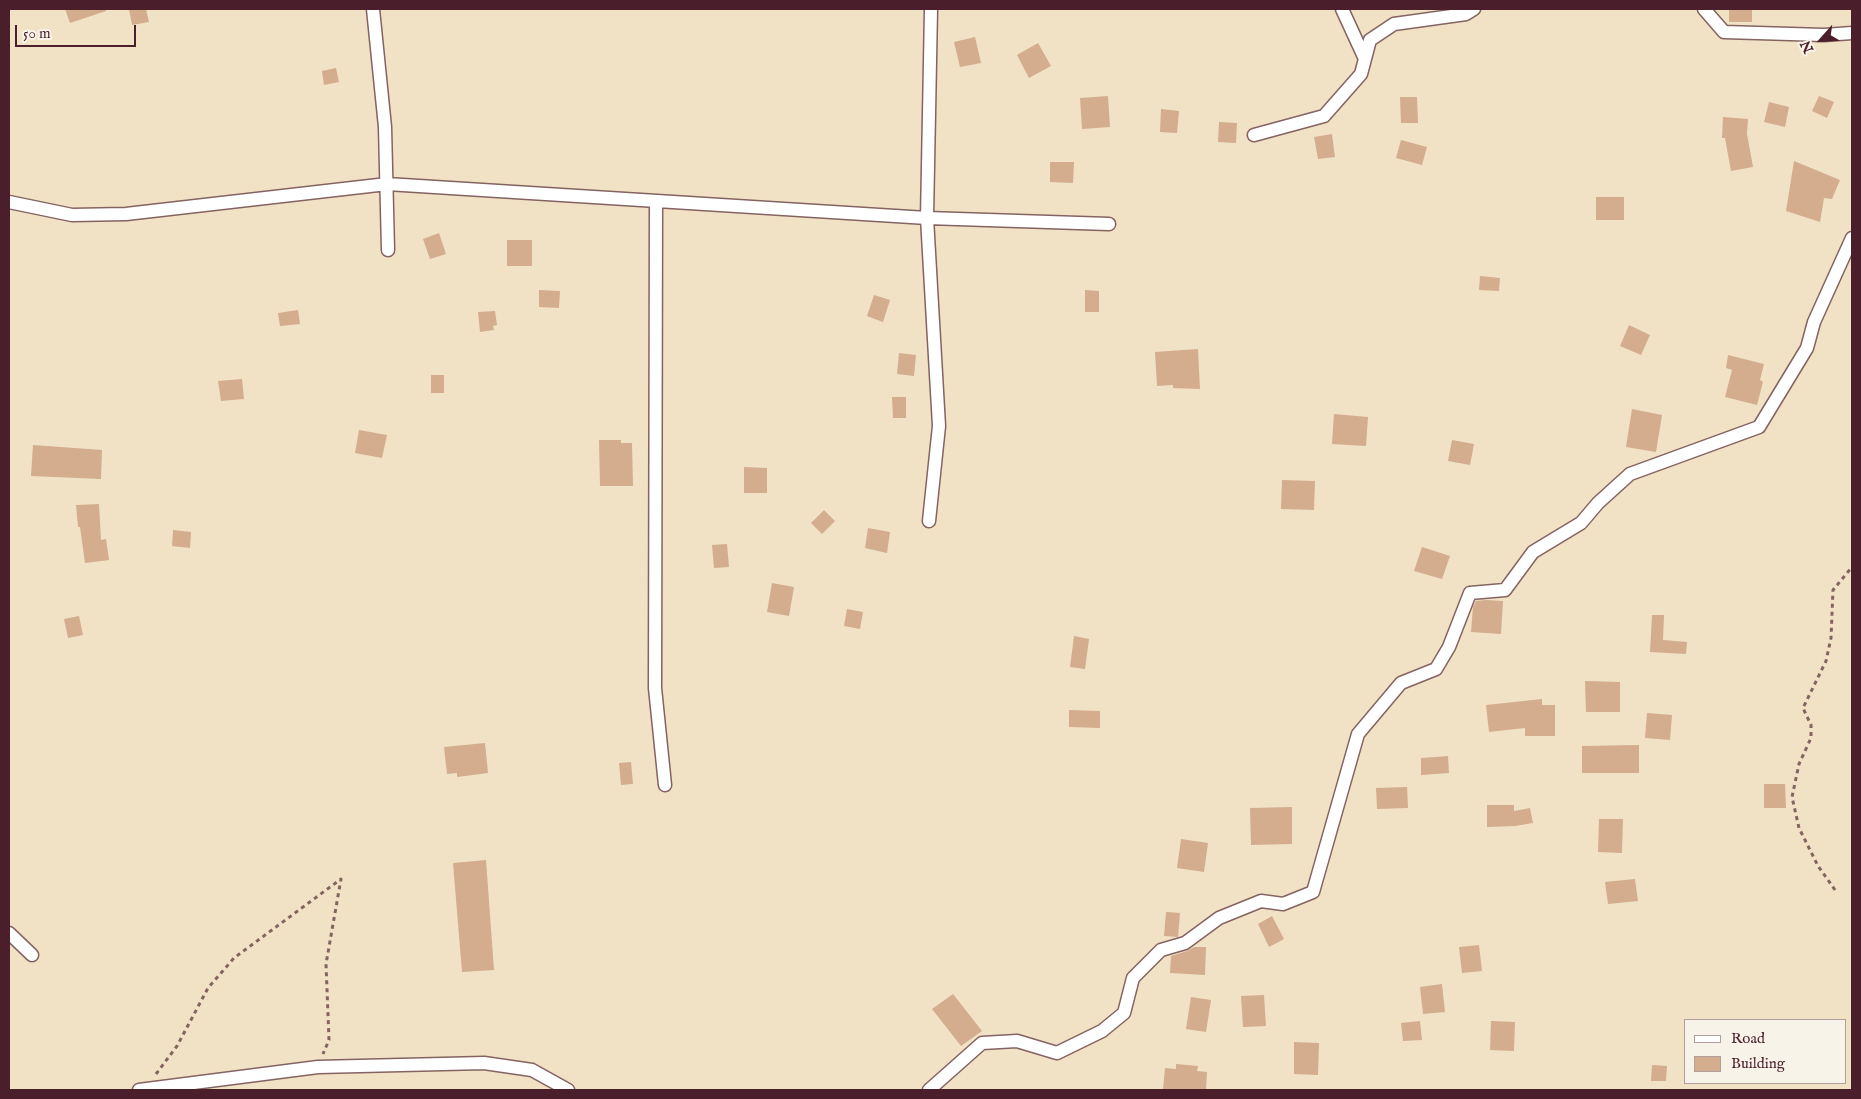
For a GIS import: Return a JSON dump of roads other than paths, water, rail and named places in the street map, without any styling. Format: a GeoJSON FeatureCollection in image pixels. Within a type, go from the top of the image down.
{"type":"FeatureCollection","features":[{"type":"Feature","properties":{"kind":"street"},"geometry":{"type":"LineString","coordinates":[[373,9],[385,127],[388,250]]}},
{"type":"Feature","properties":{"kind":"street"},"geometry":{"type":"LineString","coordinates":[[928,520],[939,426],[927,218],[931,9]]}},
{"type":"Feature","properties":{"kind":"street"},"geometry":{"type":"LineString","coordinates":[[1342,9],[1365,59]]}},
{"type":"Feature","properties":{"kind":"street"},"geometry":{"type":"LineString","coordinates":[[1254,136],[1324,116],[1361,74],[1370,40],[1394,24],[1466,14],[1474,9]]}},
{"type":"Feature","properties":{"kind":"street"},"geometry":{"type":"LineString","coordinates":[[1704,9],[1724,32],[1824,35],[1852,33]]}},
{"type":"Feature","properties":{"kind":"street"},"geometry":{"type":"LineString","coordinates":[[9,202],[72,215],[126,214],[386,184],[927,218],[1109,224]]}},
{"type":"Feature","properties":{"kind":"street"},"geometry":{"type":"LineString","coordinates":[[656,201],[655,688],[665,785]]}},
{"type":"Feature","properties":{"kind":"street"},"geometry":{"type":"LineString","coordinates":[[929,1090],[982,1043],[1017,1041],[1057,1053],[1102,1031],[1124,1013],[1133,978],[1161,950],[1185,943],[1219,918],[1261,902],[1283,904],[1313,892],[1358,734],[1401,683],[1436,669],[1449,647],[1470,593],[1505,590],[1533,552],[1581,524],[1598,503],[1630,474],[1759,427],[1806,348],[1814,322],[1852,238]]}},
{"type":"Feature","properties":{"kind":"street"},"geometry":{"type":"LineString","coordinates":[[9,933],[32,955]]}},
{"type":"Feature","properties":{"kind":"street"},"geometry":{"type":"LineString","coordinates":[[139,1090],[318,1066],[484,1063],[532,1070],[568,1090]]}}]}
